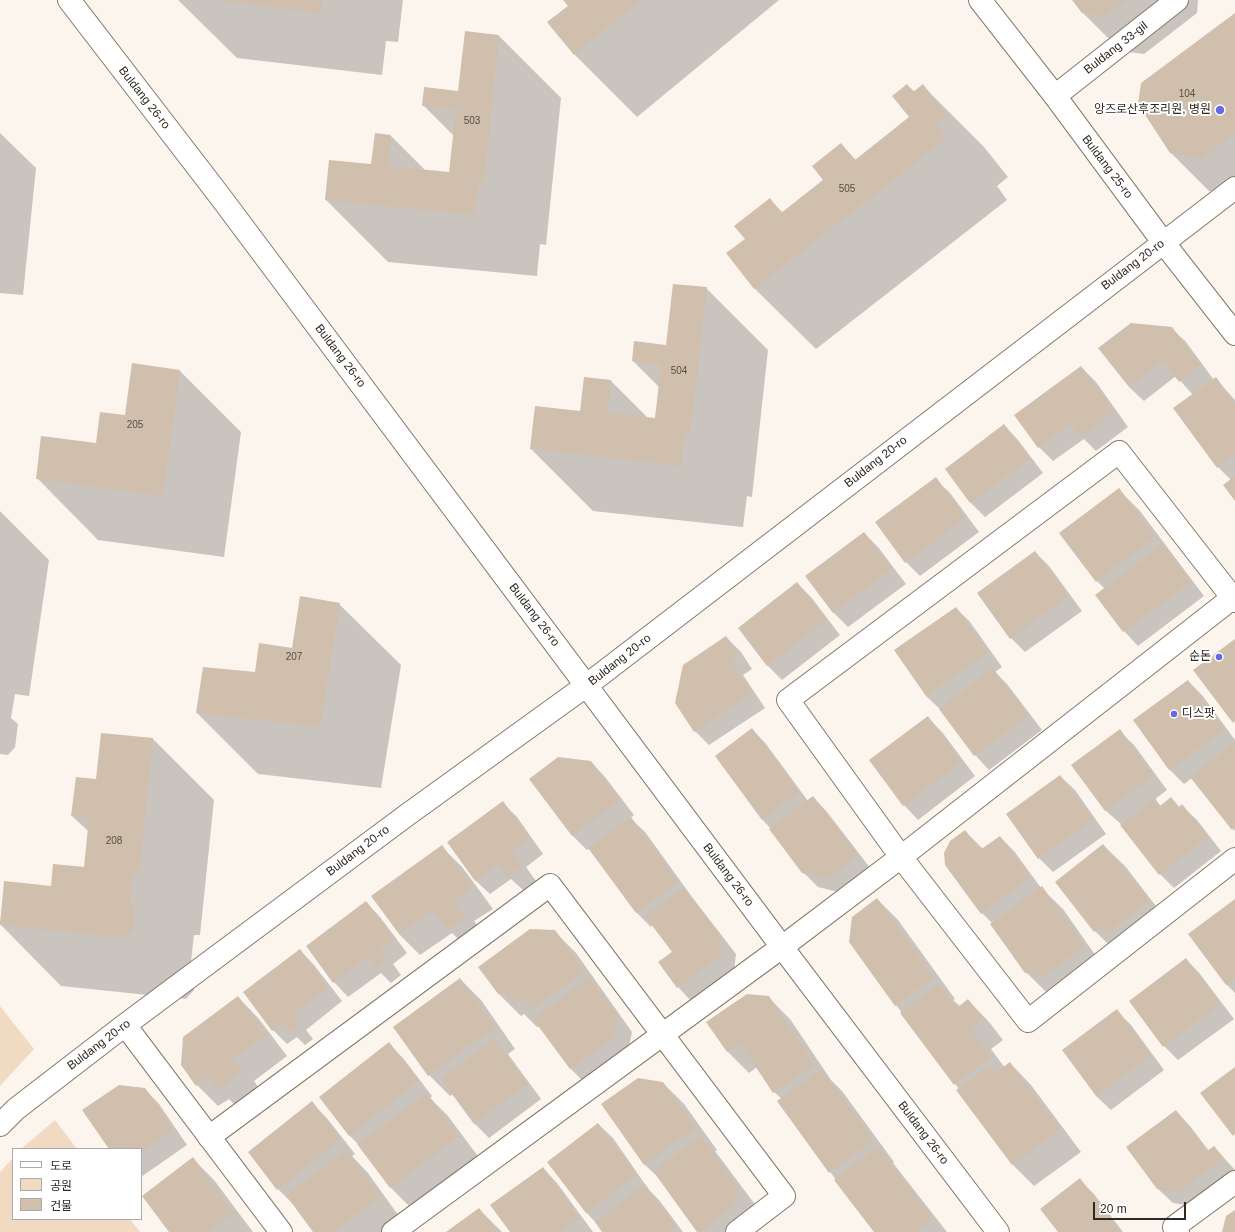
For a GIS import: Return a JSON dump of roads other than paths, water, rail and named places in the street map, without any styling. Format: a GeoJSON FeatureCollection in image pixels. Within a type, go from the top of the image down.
{"type":"FeatureCollection","features":[{"type":"Feature","properties":{"kind":"street","name":"Buldang 26-ro"},"geometry":{"type":"LineString","coordinates":[[68,0],[219,195],[782,947],[998,1232]]}},
{"type":"Feature","properties":{"kind":"street","name":"Buldang 25-ro"},"geometry":{"type":"LineString","coordinates":[[980,0],[1054,96],[1162,242],[1235,334]]}},
{"type":"Feature","properties":{"kind":"street","name":"Buldang 33-gil"},"geometry":{"type":"LineString","coordinates":[[1054,96],[1177,0]]}},
{"type":"Feature","properties":{"kind":"street","name":"Buldang 20-ro"},"geometry":{"type":"LineString","coordinates":[[0,1125],[16,1109],[125,1025],[407,815],[587,685],[1162,242],[1235,188]]}},
{"type":"Feature","properties":{"kind":"street"},"geometry":{"type":"LineString","coordinates":[[393,1232],[901,858],[1234,598],[1119,452],[788,700],[901,858],[1028,1021],[1235,859]]}},
{"type":"Feature","properties":{"kind":"street"},"geometry":{"type":"LineString","coordinates":[[209,1137],[550,885],[784,1196],[737,1232]]}},
{"type":"Feature","properties":{"kind":"street"},"geometry":{"type":"LineString","coordinates":[[125,1025],[281,1232]]}},
{"type":"Feature","properties":{"kind":"street"},"geometry":{"type":"LineString","coordinates":[[1178,1232],[1174,1227],[1235,1182]]}},
{"type":"Feature","properties":{"kind":"place","name":"앙즈로산후조리원, 병원"},"geometry":{"type":"Point","coordinates":[1220,110]}},
{"type":"Feature","properties":{"kind":"place","name":"순돈"},"geometry":{"type":"Point","coordinates":[1219,657]}},
{"type":"Feature","properties":{"kind":"place","name":"디스팟"},"geometry":{"type":"Point","coordinates":[1174,714]}}]}
